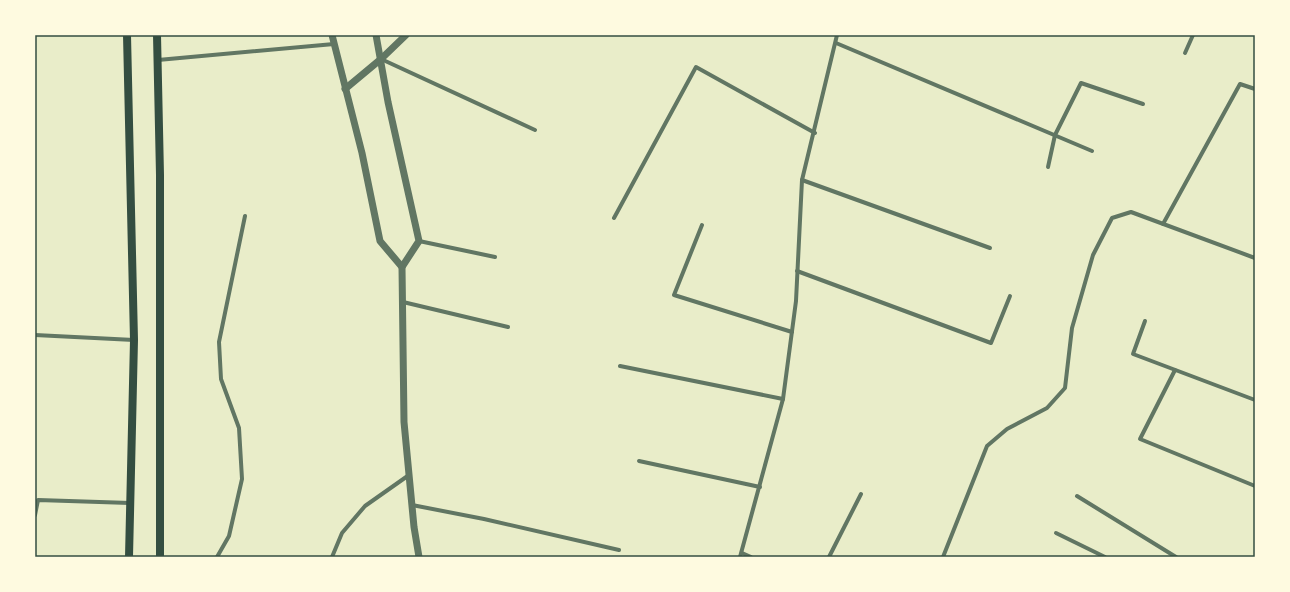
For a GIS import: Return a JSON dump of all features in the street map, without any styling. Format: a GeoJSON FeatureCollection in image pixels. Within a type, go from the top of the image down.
{"type":"FeatureCollection","features":[{"type":"Feature","properties":{"kind":"main road"},"geometry":{"type":"LineString","coordinates":[[127,35],[134,340],[129,557]]}},
{"type":"Feature","properties":{"kind":"main road"},"geometry":{"type":"LineString","coordinates":[[157,35],[160,191],[160,557]]}},
{"type":"Feature","properties":{"kind":"street"},"geometry":{"type":"LineString","coordinates":[[332,35],[362,153],[380,241],[402,267]]}},
{"type":"Feature","properties":{"kind":"street"},"geometry":{"type":"LineString","coordinates":[[376,35],[419,241],[402,267],[404,422],[414,526],[419,557]]}},
{"type":"Feature","properties":{"kind":"street"},"geometry":{"type":"LineString","coordinates":[[345,89],[406,35]]}},
{"type":"Feature","properties":{"kind":"street"},"geometry":{"type":"LineString","coordinates":[[751,557],[741,555],[783,399],[796,301],[802,180],[815,133],[837,35]]}},
{"type":"Feature","properties":{"kind":"street"},"geometry":{"type":"LineString","coordinates":[[1185,53],[1193,35]]}},
{"type":"Feature","properties":{"kind":"street"},"geometry":{"type":"LineString","coordinates":[[836,43],[1092,151]]}},
{"type":"Feature","properties":{"kind":"street"},"geometry":{"type":"LineString","coordinates":[[158,60],[334,44]]}},
{"type":"Feature","properties":{"kind":"street"},"geometry":{"type":"LineString","coordinates":[[380,59],[535,130]]}},
{"type":"Feature","properties":{"kind":"street"},"geometry":{"type":"LineString","coordinates":[[614,218],[696,67],[815,133]]}},
{"type":"Feature","properties":{"kind":"street"},"geometry":{"type":"LineString","coordinates":[[1048,167],[1055,136],[1081,83],[1143,104]]}},
{"type":"Feature","properties":{"kind":"street"},"geometry":{"type":"LineString","coordinates":[[1163,224],[1240,84],[1255,89]]}},
{"type":"Feature","properties":{"kind":"street"},"geometry":{"type":"LineString","coordinates":[[802,180],[990,248]]}},
{"type":"Feature","properties":{"kind":"street"},"geometry":{"type":"LineString","coordinates":[[943,557],[987,446],[1007,429],[1047,408],[1065,388],[1072,328],[1093,255],[1112,218],[1131,212],[1255,258]]}},
{"type":"Feature","properties":{"kind":"street"},"geometry":{"type":"LineString","coordinates":[[217,557],[229,536],[242,479],[239,428],[221,379],[219,342],[245,216]]}},
{"type":"Feature","properties":{"kind":"street"},"geometry":{"type":"LineString","coordinates":[[702,225],[674,295],[792,332]]}},
{"type":"Feature","properties":{"kind":"street"},"geometry":{"type":"LineString","coordinates":[[419,241],[495,257]]}},
{"type":"Feature","properties":{"kind":"street"},"geometry":{"type":"LineString","coordinates":[[797,271],[991,343],[1010,296]]}},
{"type":"Feature","properties":{"kind":"street"},"geometry":{"type":"LineString","coordinates":[[403,302],[508,327]]}},
{"type":"Feature","properties":{"kind":"street"},"geometry":{"type":"LineString","coordinates":[[1144,321],[1132,354],[1255,400]]}},
{"type":"Feature","properties":{"kind":"street"},"geometry":{"type":"LineString","coordinates":[[35,335],[134,340]]}},
{"type":"Feature","properties":{"kind":"street"},"geometry":{"type":"LineString","coordinates":[[620,366],[783,399]]}},
{"type":"Feature","properties":{"kind":"street"},"geometry":{"type":"LineString","coordinates":[[1176,370],[1140,439],[1255,486]]}},
{"type":"Feature","properties":{"kind":"street"},"geometry":{"type":"LineString","coordinates":[[638,461],[760,487]]}},
{"type":"Feature","properties":{"kind":"street"},"geometry":{"type":"LineString","coordinates":[[332,557],[342,534],[366,506],[409,476]]}},
{"type":"Feature","properties":{"kind":"street"},"geometry":{"type":"LineString","coordinates":[[828,557],[861,494]]}},
{"type":"Feature","properties":{"kind":"street"},"geometry":{"type":"LineString","coordinates":[[1077,496],[1176,557]]}},
{"type":"Feature","properties":{"kind":"street"},"geometry":{"type":"LineString","coordinates":[[35,514],[38,500],[130,503]]}},
{"type":"Feature","properties":{"kind":"street"},"geometry":{"type":"LineString","coordinates":[[412,505],[484,519],[619,550]]}},
{"type":"Feature","properties":{"kind":"street"},"geometry":{"type":"LineString","coordinates":[[1056,533],[1105,557]]}}]}
